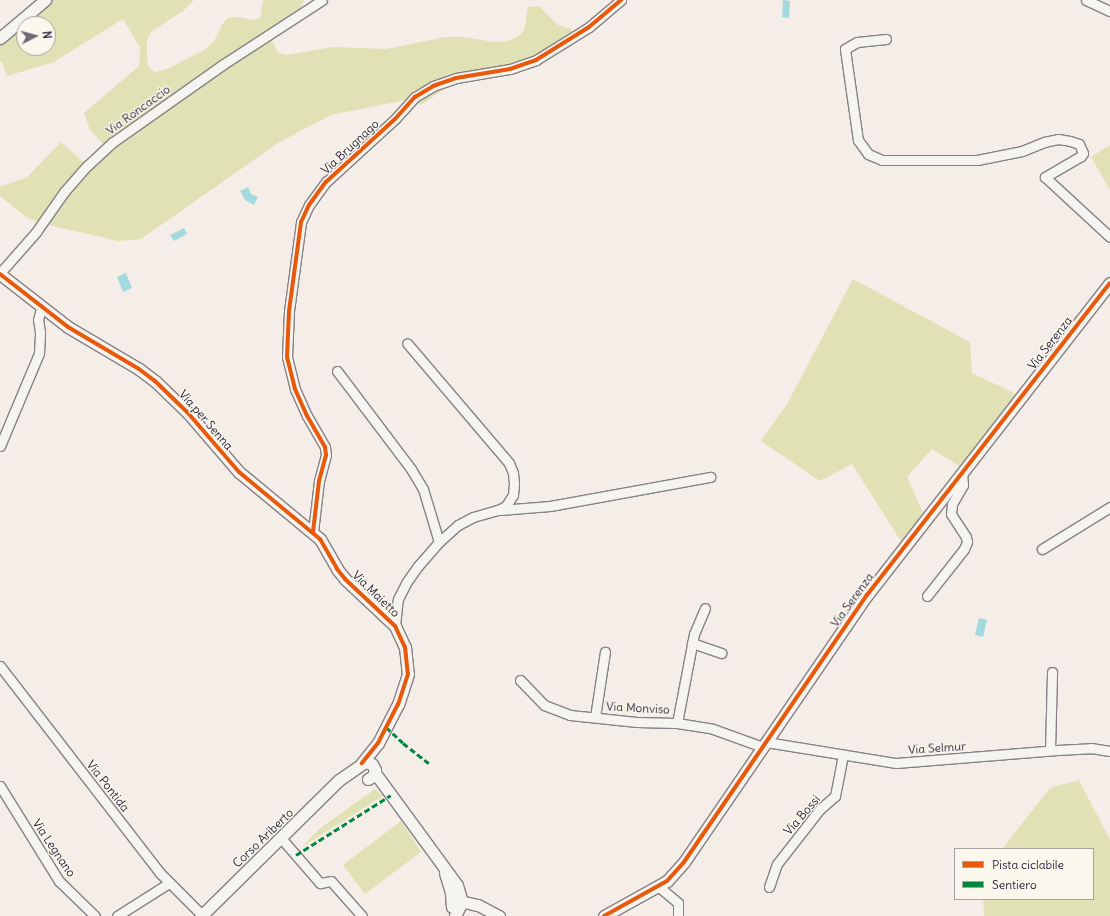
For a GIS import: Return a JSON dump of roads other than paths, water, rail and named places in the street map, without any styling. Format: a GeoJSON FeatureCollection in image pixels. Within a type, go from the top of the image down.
{"type":"FeatureCollection","features":[{"type":"Feature","properties":{"kind":"street"},"geometry":{"type":"LineString","coordinates":[[0,38],[45,0]]}},
{"type":"Feature","properties":{"kind":"street","name":"Via Roncaccio"},"geometry":{"type":"LineString","coordinates":[[0,273],[36,232],[64,192],[87,166],[113,142],[222,64],[322,0]]}},
{"type":"Feature","properties":{"kind":"street","name":"Via Brugnago"},"geometry":{"type":"LineString","coordinates":[[313,532],[319,481],[326,456],[325,447],[307,416],[295,389],[287,357],[289,319],[301,222],[309,205],[326,182],[395,119],[415,97],[433,86],[456,78],[510,68],[536,60],[589,27],[621,0]]}},
{"type":"Feature","properties":{"kind":"street"},"geometry":{"type":"LineString","coordinates":[[1086,0],[1110,11]]}},
{"type":"Feature","properties":{"kind":"street"},"geometry":{"type":"LineString","coordinates":[[886,39],[857,42],[845,49],[858,140],[868,154],[882,160],[977,160],[1022,151],[1044,142],[1058,139],[1079,144],[1083,153],[1081,156],[1045,178],[1110,237]]}},
{"type":"Feature","properties":{"kind":"street","name":"Via per Senna"},"geometry":{"type":"LineString","coordinates":[[0,273],[41,308],[68,328],[139,369],[155,381],[188,413],[239,472],[313,532]]}},
{"type":"Feature","properties":{"kind":"street","name":"Via Serenza"},"geometry":{"type":"LineString","coordinates":[[604,916],[666,881],[684,862],[867,595],[1110,283]]}},
{"type":"Feature","properties":{"kind":"street"},"geometry":{"type":"LineString","coordinates":[[0,446],[39,353],[40,332],[38,320],[41,308]]}},
{"type":"Feature","properties":{"kind":"street"},"geometry":{"type":"LineString","coordinates":[[395,626],[398,599],[406,583],[439,542],[463,522],[506,506],[513,495],[513,473],[509,463],[407,343]]}},
{"type":"Feature","properties":{"kind":"street"},"geometry":{"type":"LineString","coordinates":[[337,371],[411,469],[423,489],[439,542]]}},
{"type":"Feature","properties":{"kind":"street"},"geometry":{"type":"LineString","coordinates":[[927,596],[964,549],[967,542],[966,537],[951,514],[952,504],[963,485],[962,474]]}},
{"type":"Feature","properties":{"kind":"street"},"geometry":{"type":"LineString","coordinates":[[498,510],[550,506],[710,477]]}},
{"type":"Feature","properties":{"kind":"street"},"geometry":{"type":"LineString","coordinates":[[1042,549],[1110,507]]}},
{"type":"Feature","properties":{"kind":"street","name":"Via Maietto"},"geometry":{"type":"LineString","coordinates":[[313,532],[320,539],[337,569],[345,579],[395,626],[405,647],[408,674],[398,704],[378,743],[366,771]]}},
{"type":"Feature","properties":{"kind":"street"},"geometry":{"type":"LineString","coordinates":[[677,723],[692,642],[705,608]]}},
{"type":"Feature","properties":{"kind":"street"},"geometry":{"type":"LineString","coordinates":[[692,642],[721,653]]}},
{"type":"Feature","properties":{"kind":"street"},"geometry":{"type":"LineString","coordinates":[[595,718],[605,652]]}},
{"type":"Feature","properties":{"kind":"street","name":"Via Pontida"},"geometry":{"type":"LineString","coordinates":[[0,666],[160,873],[202,916]]}},
{"type":"Feature","properties":{"kind":"street"},"geometry":{"type":"LineString","coordinates":[[1050,750],[1052,672]]}},
{"type":"Feature","properties":{"kind":"street","name":"Via Monviso"},"geometry":{"type":"LineString","coordinates":[[520,680],[544,705],[570,715],[637,722],[677,723],[713,728],[765,744]]}},
{"type":"Feature","properties":{"kind":"street","name":"Via Selmur"},"geometry":{"type":"LineString","coordinates":[[765,744],[896,763],[1050,750],[1091,748],[1110,751]]}},
{"type":"Feature","properties":{"kind":"street","name":"Via Bossi"},"geometry":{"type":"LineString","coordinates":[[769,887],[777,864],[820,809],[835,796],[843,755]]}},
{"type":"Feature","properties":{"kind":"street"},"geometry":{"type":"LineString","coordinates":[[366,771],[386,789],[457,885],[462,902],[455,916]]}},
{"type":"Feature","properties":{"kind":"street","name":"Corso Ariberto"},"geometry":{"type":"LineString","coordinates":[[202,916],[342,778],[366,771]]}},
{"type":"Feature","properties":{"kind":"street","name":"Via Legnano"},"geometry":{"type":"LineString","coordinates":[[0,786],[59,880],[95,916]]}},
{"type":"Feature","properties":{"kind":"street"},"geometry":{"type":"LineString","coordinates":[[280,838],[320,883],[331,881],[362,916]]}},
{"type":"Feature","properties":{"kind":"street"},"geometry":{"type":"LineString","coordinates":[[440,862],[452,899],[449,916]]}},
{"type":"Feature","properties":{"kind":"street"},"geometry":{"type":"LineString","coordinates":[[445,874],[450,881],[455,897],[462,902],[478,905],[499,916]]}},
{"type":"Feature","properties":{"kind":"street"},"geometry":{"type":"LineString","coordinates":[[117,916],[169,883]]}},
{"type":"Feature","properties":{"kind":"street"},"geometry":{"type":"LineString","coordinates":[[658,886],[678,904],[678,916]]}},
{"type":"Feature","properties":{"kind":"water"},"geometry":{"type":"Polygon","coordinates":[[[783,0],[790,1],[789,18],[782,17],[783,0]]]}},
{"type":"Feature","properties":{"kind":"water"},"geometry":{"type":"Polygon","coordinates":[[[248,187],[251,194],[258,197],[254,205],[245,200],[240,191],[248,187]]]}},
{"type":"Feature","properties":{"kind":"water"},"geometry":{"type":"Polygon","coordinates":[[[184,228],[187,234],[174,241],[170,235],[184,228]]]}},
{"type":"Feature","properties":{"kind":"water"},"geometry":{"type":"Polygon","coordinates":[[[126,273],[132,288],[123,292],[117,277],[126,273]]]}},
{"type":"Feature","properties":{"kind":"water"},"geometry":{"type":"Polygon","coordinates":[[[979,618],[987,620],[983,637],[975,635],[979,618]]]}}]}
